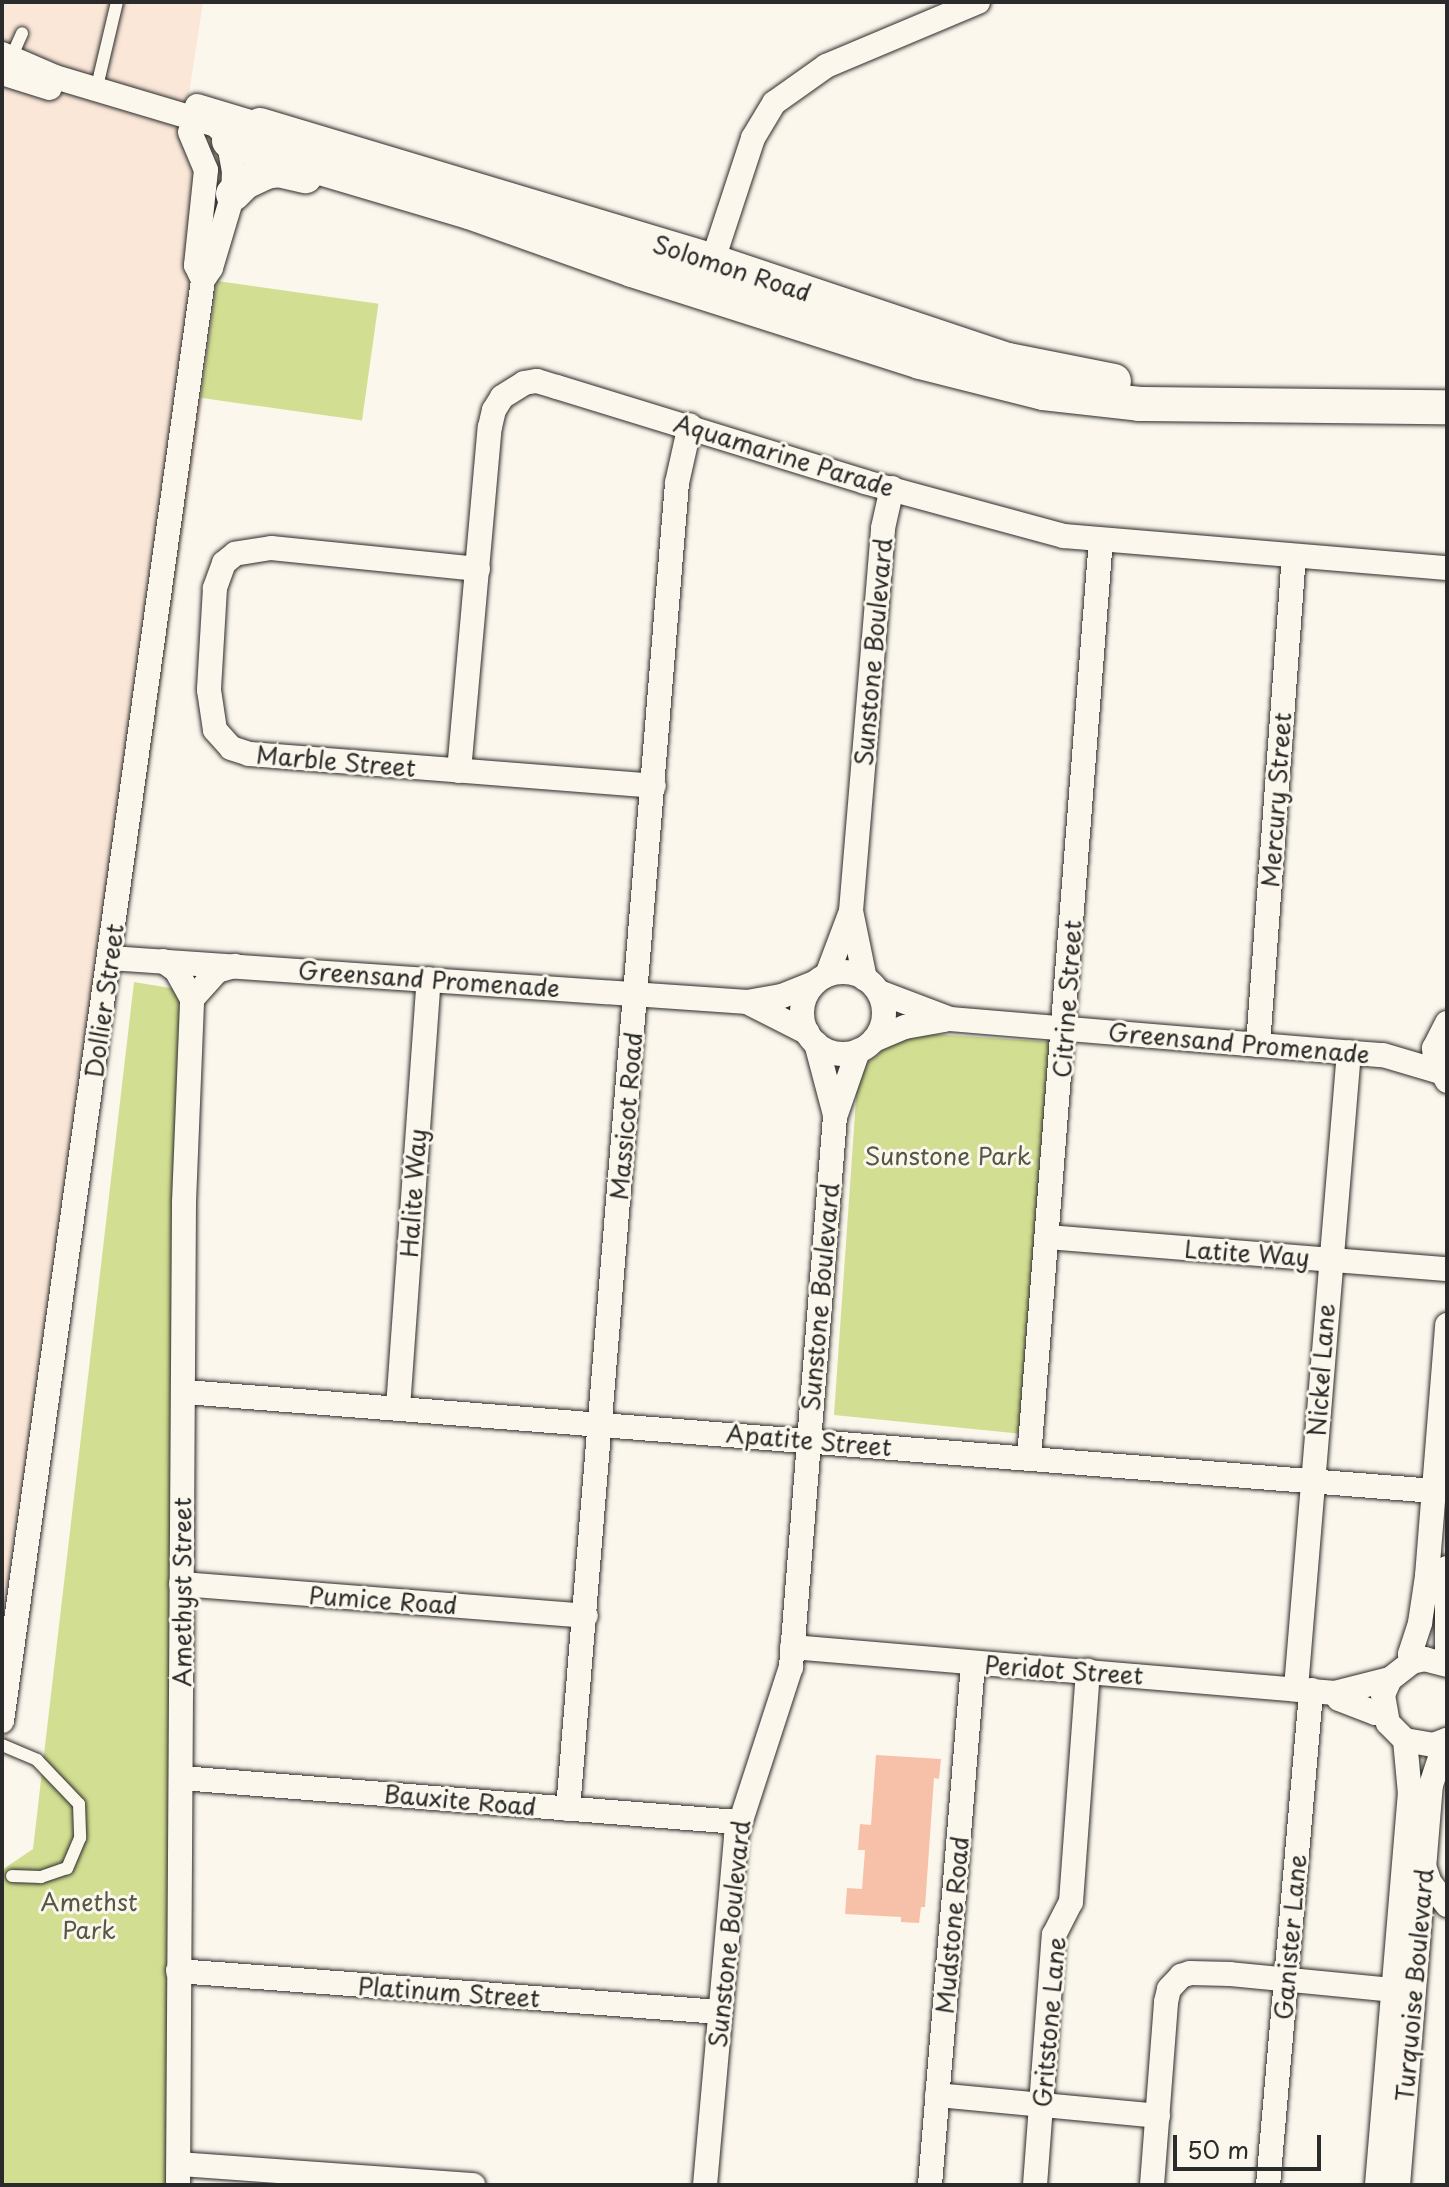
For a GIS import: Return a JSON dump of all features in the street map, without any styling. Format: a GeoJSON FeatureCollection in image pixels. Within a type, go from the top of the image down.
{"type":"FeatureCollection","features":[{"type":"Feature","properties":{"kind":"main road","name":"Solomon Road"},"geometry":{"type":"LineString","coordinates":[[260,125],[712,261],[1008,360],[1125,383],[1222,389],[1386,386],[1447,390]]}},
{"type":"Feature","properties":{"kind":"main road","name":"Solomon Road"},"geometry":{"type":"LineString","coordinates":[[232,169],[256,176],[278,170],[423,209],[446,214],[469,212]]}},
{"type":"Feature","properties":{"kind":"main road","name":"Solomon Road"},"geometry":{"type":"LineString","coordinates":[[232,169],[469,212],[703,293],[920,362],[1043,393],[1139,404],[1447,407]]}},
{"type":"Feature","properties":{"kind":"street"},"geometry":{"type":"LineString","coordinates":[[703,293],[753,138],[780,97],[826,66],[978,2]]}},
{"type":"Feature","properties":{"kind":"street","name":"Solomon Road"},"geometry":{"type":"LineString","coordinates":[[11,62],[54,65],[260,125]]}},
{"type":"Feature","properties":{"kind":"street","name":"Solomon Road"},"geometry":{"type":"LineString","coordinates":[[11,62],[190,132],[232,169]]}},
{"type":"Feature","properties":{"kind":"street","name":"Solomon Road"},"geometry":{"type":"LineString","coordinates":[[11,62],[216,125],[232,169]]}},
{"type":"Feature","properties":{"kind":"street","name":"Dollier Street"},"geometry":{"type":"LineString","coordinates":[[190,132],[206,170],[196,265],[203,280]]}},
{"type":"Feature","properties":{"kind":"street","name":"Dollier Street"},"geometry":{"type":"LineString","coordinates":[[2,1721],[203,280],[211,268],[232,169]]}},
{"type":"Feature","properties":{"kind":"street","name":"Aquamarine Parade"},"geometry":{"type":"LineString","coordinates":[[459,771],[490,427],[494,410],[510,389],[537,381],[892,488],[1064,536],[1447,568]]}},
{"type":"Feature","properties":{"kind":"street","name":"Massicot Road"},"geometry":{"type":"LineString","coordinates":[[568,1809],[677,483],[690,425]]}},
{"type":"Feature","properties":{"kind":"street","name":"Sunstone Boulevard"},"geometry":{"type":"LineString","coordinates":[[821,979],[851,911],[883,528],[892,488]]}},
{"type":"Feature","properties":{"kind":"street","name":"Citrine Street"},"geometry":{"type":"LineString","coordinates":[[1029,1458],[1101,540]]}},
{"type":"Feature","properties":{"kind":"street","name":"Marble Street"},"geometry":{"type":"LineString","coordinates":[[478,569],[255,548],[229,558],[215,588],[210,706],[215,730],[231,748],[249,754],[654,786]]}},
{"type":"Feature","properties":{"kind":"street","name":"Mercury Street"},"geometry":{"type":"LineString","coordinates":[[1258,1045],[1294,556]]}},
{"type":"Feature","properties":{"kind":"street","name":"Sunstone Boulevard"},"geometry":{"type":"LineString","coordinates":[[851,911],[872,986]]}},
{"type":"Feature","properties":{"kind":"street","name":"Greensand Promenade"},"geometry":{"type":"LineString","coordinates":[[110,958],[747,1002],[782,996],[821,979]]}},
{"type":"Feature","properties":{"kind":"street"},"geometry":{"type":"LineString","coordinates":[[163,961],[176,970],[192,999],[217,971],[241,966]]}},
{"type":"Feature","properties":{"kind":"street"},"geometry":{"type":"LineString","coordinates":[[853,973],[872,986],[884,1015],[866,1046],[836,1053],[812,1038],[803,1007],[821,979],[853,973]]}},
{"type":"Feature","properties":{"kind":"street","name":"Halite Way"},"geometry":{"type":"LineString","coordinates":[[398,1408],[429,979]]}},
{"type":"Feature","properties":{"kind":"street","name":"Greensand Promenade"},"geometry":{"type":"LineString","coordinates":[[872,986],[950,1019]]}},
{"type":"Feature","properties":{"kind":"street","name":"Amethyst Street"},"geometry":{"type":"LineString","coordinates":[[179,2174],[186,1105],[192,999]]}},
{"type":"Feature","properties":{"kind":"street","name":"Greensand Promenade"},"geometry":{"type":"LineString","coordinates":[[747,1002],[812,1038]]}},
{"type":"Feature","properties":{"kind":"street","name":"Greensand Promenade"},"geometry":{"type":"LineString","coordinates":[[866,1046],[905,1027],[950,1019],[1383,1055],[1443,1076]]}},
{"type":"Feature","properties":{"kind":"street"},"geometry":{"type":"LineString","coordinates":[[1442,1029],[1434,1048],[1443,1076]]}},
{"type":"Feature","properties":{"kind":"street","name":"Greensand Promenade"},"geometry":{"type":"LineString","coordinates":[[1383,1055],[1442,1029]]}},
{"type":"Feature","properties":{"kind":"street","name":"Sunstone Boulevard"},"geometry":{"type":"LineString","coordinates":[[812,1038],[835,1117]]}},
{"type":"Feature","properties":{"kind":"street","name":"Sunstone Boulevard"},"geometry":{"type":"LineString","coordinates":[[705,2185],[738,1822],[783,1699],[792,1647],[835,1117],[866,1046]]}},
{"type":"Feature","properties":{"kind":"street","name":"Nickel Lane"},"geometry":{"type":"LineString","coordinates":[[1314,1690],[1312,1483],[1349,1052]]}},
{"type":"Feature","properties":{"kind":"street","name":"Latite Way"},"geometry":{"type":"LineString","coordinates":[[1047,1237],[1447,1269]]}},
{"type":"Feature","properties":{"kind":"street"},"geometry":{"type":"LineString","coordinates":[[1412,1662],[1410,1654],[1420,1623],[1427,1576],[1447,1325]]}},
{"type":"Feature","properties":{"kind":"street","name":"Apatite Street"},"geometry":{"type":"LineString","coordinates":[[185,1392],[1434,1491]]}},
{"type":"Feature","properties":{"kind":"street"},"geometry":{"type":"LineString","coordinates":[[1447,1568],[1447,1651]]}},
{"type":"Feature","properties":{"kind":"street","name":"Pumice Road"},"geometry":{"type":"LineString","coordinates":[[181,1584],[586,1616]]}},
{"type":"Feature","properties":{"kind":"street","name":"Peridot Street"},"geometry":{"type":"LineString","coordinates":[[792,1647],[1314,1690],[1390,1679]]}},
{"type":"Feature","properties":{"kind":"street"},"geometry":{"type":"LineString","coordinates":[[1447,1664],[1425,1659],[1412,1662],[1390,1679],[1383,1695],[1388,1723],[1405,1740],[1433,1745],[1447,1740]]}},
{"type":"Feature","properties":{"kind":"street","name":"Mudstone Road"},"geometry":{"type":"LineString","coordinates":[[930,2185],[973,1664]]}},
{"type":"Feature","properties":{"kind":"street","name":"Gritstone Lane"},"geometry":{"type":"LineString","coordinates":[[1035,2185],[1054,1935],[1071,1902],[1088,1671]]}},
{"type":"Feature","properties":{"kind":"street","name":"Peridot Street"},"geometry":{"type":"LineString","coordinates":[[1314,1690],[1375,1713],[1384,1712]]}},
{"type":"Feature","properties":{"kind":"street","name":"Ganister Lane"},"geometry":{"type":"LineString","coordinates":[[1268,2185],[1314,1690]]}},
{"type":"Feature","properties":{"kind":"street","name":"Turquoise Boulevard"},"geometry":{"type":"LineString","coordinates":[[1398,2185],[1410,1794],[1405,1740]]}},
{"type":"Feature","properties":{"kind":"street","name":"Turquoise Boulevard"},"geometry":{"type":"LineString","coordinates":[[1377,2185],[1404,1991],[1417,1940],[1431,1785],[1447,1740]]}},
{"type":"Feature","properties":{"kind":"street","name":"Bauxite Road"},"geometry":{"type":"LineString","coordinates":[[181,1778],[738,1822]]}},
{"type":"Feature","properties":{"kind":"street"},"geometry":{"type":"LineString","coordinates":[[1424,1866],[1430,1883],[1447,1905]]}},
{"type":"Feature","properties":{"kind":"street"},"geometry":{"type":"LineString","coordinates":[[1417,1940],[1447,1918]]}},
{"type":"Feature","properties":{"kind":"street","name":"Platinum Street"},"geometry":{"type":"LineString","coordinates":[[178,1971],[720,2012]]}},
{"type":"Feature","properties":{"kind":"street"},"geometry":{"type":"LineString","coordinates":[[1152,2185],[1166,2002],[1175,1981],[1190,1973],[1201,1972],[1404,1991]]}},
{"type":"Feature","properties":{"kind":"street"},"geometry":{"type":"LineString","coordinates":[[937,2095],[1158,2116]]}},
{"type":"Feature","properties":{"kind":"street"},"geometry":{"type":"LineString","coordinates":[[179,2174],[473,2185]]}},
{"type":"Feature","properties":{"kind":"lane"},"geometry":{"type":"LineString","coordinates":[[99,78],[117,2]]}},
{"type":"Feature","properties":{"kind":"lane"},"geometry":{"type":"LineString","coordinates":[[11,62],[22,33]]}},
{"type":"Feature","properties":{"kind":"lane"},"geometry":{"type":"LineString","coordinates":[[2,1745],[37,1760],[79,1804],[80,1838],[67,1868],[41,1877],[12,1876]]}},
{"type":"Feature","properties":{"kind":"shaded area"},"geometry":{"type":"Polygon","coordinates":[[[2,2],[203,2],[189,94],[235,176],[2,1776],[2,2]]]}},
{"type":"Feature","properties":{"kind":"green space"},"geometry":{"type":"Polygon","coordinates":[[[217,281],[378,304],[362,421],[201,398],[217,281]]]}},
{"type":"Feature","properties":{"kind":"green space","name":"Amethst Park"},"geometry":{"type":"Polygon","coordinates":[[[134,982],[182,990],[172,2185],[2,2185],[2,1870],[33,1849],[134,982]]]}},
{"type":"Feature","properties":{"kind":"green space","name":"Sunstone Park"},"geometry":{"type":"Polygon","coordinates":[[[904,1032],[1053,1042],[1022,1434],[834,1415],[858,1071],[904,1032]]]}},
{"type":"Feature","properties":{"kind":"building"},"geometry":{"type":"Polygon","coordinates":[[[876,1755],[941,1759],[939,1779],[934,1778],[925,1907],[921,1907],[919,1923],[901,1922],[901,1917],[845,1914],[847,1888],[862,1889],[865,1850],[858,1850],[860,1824],[871,1825],[876,1755]]]}}]}
